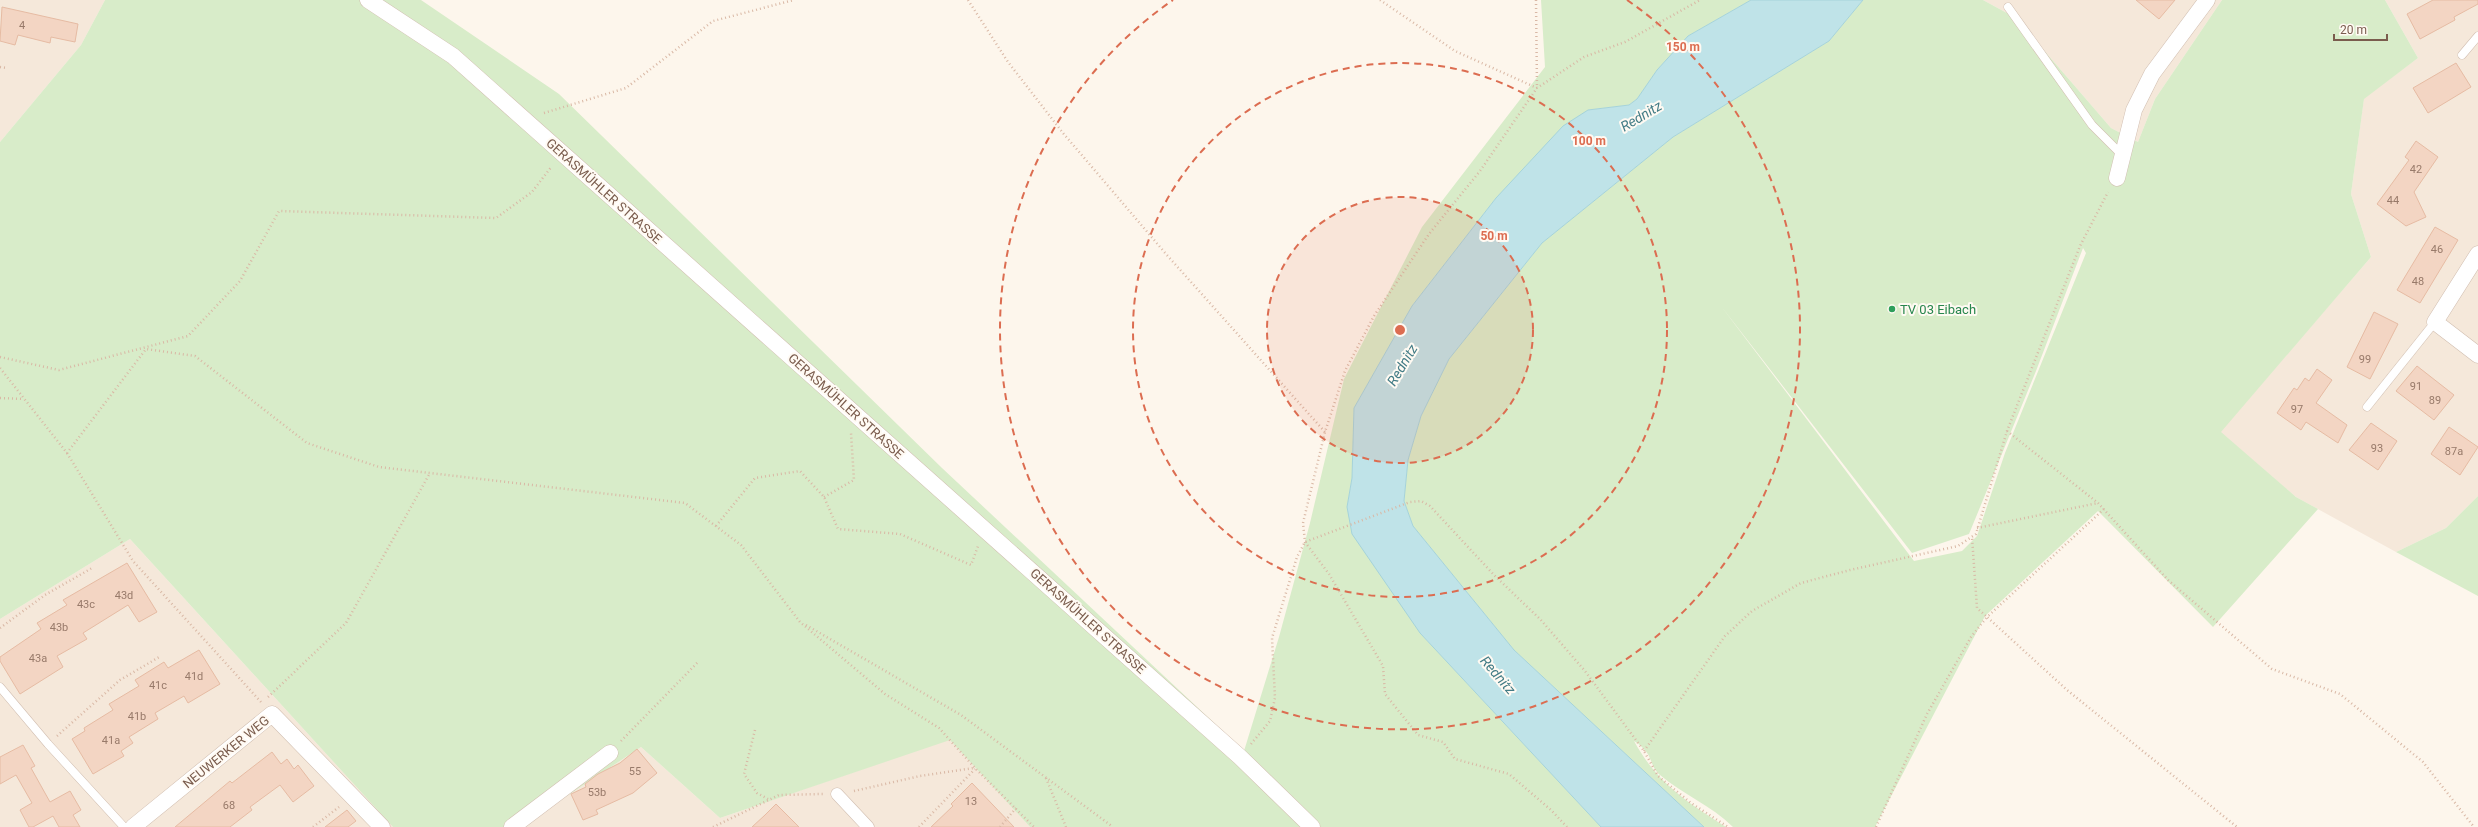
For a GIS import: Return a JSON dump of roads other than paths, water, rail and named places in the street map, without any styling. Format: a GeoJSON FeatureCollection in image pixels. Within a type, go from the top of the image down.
{"type":"FeatureCollection","features":[{"type":"Feature","properties":{"kind":"street","name":"GERASMÜHLER STRASSE"},"geometry":{"type":"LineString","coordinates":[[368,0],[453,56],[1240,757],[1312,827]]}},
{"type":"Feature","properties":{"kind":"street"},"geometry":{"type":"LineString","coordinates":[[2117,178],[2134,110],[2152,74],[2207,0]]}},
{"type":"Feature","properties":{"kind":"street"},"geometry":{"type":"LineString","coordinates":[[2478,254],[2435,322],[2478,355]]}},
{"type":"Feature","properties":{"kind":"street","name":"NEUWERKER WEG"},"geometry":{"type":"LineString","coordinates":[[133,827],[272,714],[382,827]]}},
{"type":"Feature","properties":{"kind":"street"},"geometry":{"type":"LineString","coordinates":[[512,827],[610,753]]}},
{"type":"Feature","properties":{"kind":"street"},"geometry":{"type":"LineString","coordinates":[[837,794],[868,827]]}},
{"type":"Feature","properties":{"kind":"lane"},"geometry":{"type":"LineString","coordinates":[[2008,8],[2092,125],[2122,155]]}},
{"type":"Feature","properties":{"kind":"lane"},"geometry":{"type":"LineString","coordinates":[[2462,56],[2478,36]]}},
{"type":"Feature","properties":{"kind":"lane"},"geometry":{"type":"LineString","coordinates":[[2367,407],[2435,322]]}},
{"type":"Feature","properties":{"kind":"lane"},"geometry":{"type":"LineString","coordinates":[[0,687],[48,744],[124,827]]}},
{"type":"Feature","properties":{"kind":"water","name":"Rednitz"},"geometry":{"type":"Polygon","coordinates":[[[1751,0],[1863,0],[1829,41],[1673,137],[1542,243],[1449,359],[1421,416],[1408,460],[1404,501],[1413,526],[1514,650],[1704,827],[1601,827],[1420,633],[1352,534],[1347,507],[1352,478],[1354,408],[1412,306],[1496,198],[1563,126],[1588,110],[1629,105],[1637,99],[1657,70],[1688,36],[1751,0]]]}},
{"type":"Feature","properties":{"kind":"place","name":"TV 03 Eibach"},"geometry":{"type":"Point","coordinates":[1892,309]}}]}
